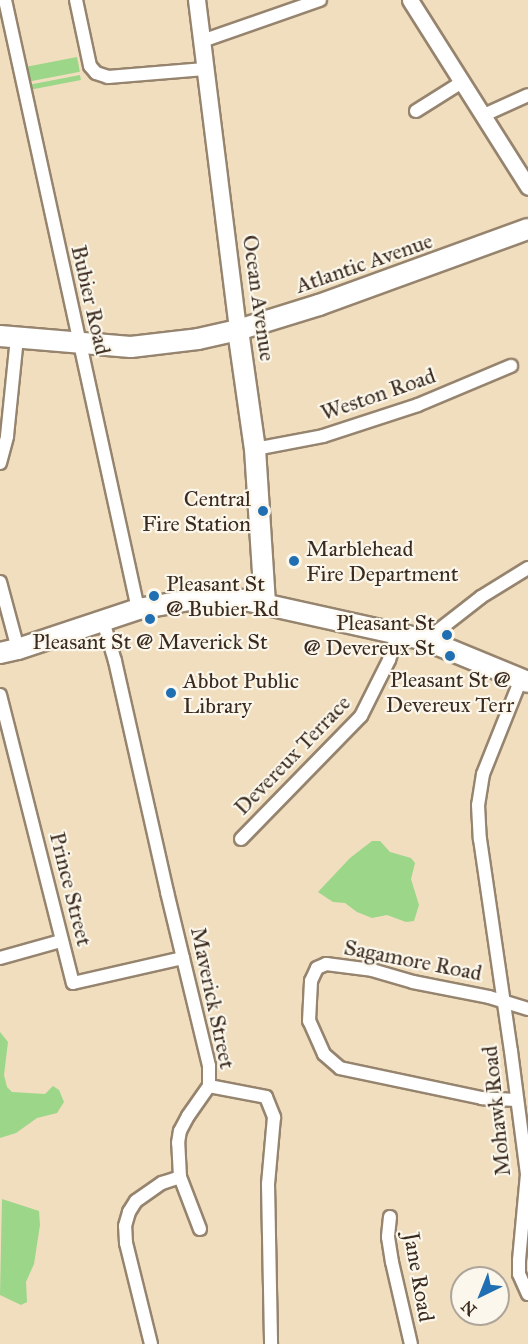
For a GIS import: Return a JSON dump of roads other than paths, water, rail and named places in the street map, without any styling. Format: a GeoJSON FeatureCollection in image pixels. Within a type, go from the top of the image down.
{"type":"FeatureCollection","features":[{"type":"Feature","properties":{"kind":"main road","name":"Ocean Avenue"},"geometry":{"type":"LineString","coordinates":[[197,0],[255,449],[265,603]]}},
{"type":"Feature","properties":{"kind":"main road","name":"Atlantic Avenue"},"geometry":{"type":"LineString","coordinates":[[9,337],[131,347],[238,330],[406,274],[528,229]]}},
{"type":"Feature","properties":{"kind":"main road"},"geometry":{"type":"LineString","coordinates":[[9,651],[138,609],[201,598],[265,603],[426,640],[524,680]]}},
{"type":"Feature","properties":{"kind":"street","name":"Bubier Road"},"geometry":{"type":"LineString","coordinates":[[5,0],[138,609]]}},
{"type":"Feature","properties":{"kind":"street"},"geometry":{"type":"LineString","coordinates":[[76,0],[90,66],[96,73],[108,76],[205,69]]}},
{"type":"Feature","properties":{"kind":"street"},"geometry":{"type":"LineString","coordinates":[[202,41],[320,0]]}},
{"type":"Feature","properties":{"kind":"street"},"geometry":{"type":"LineString","coordinates":[[410,0],[528,187]]}},
{"type":"Feature","properties":{"kind":"street"},"geometry":{"type":"LineString","coordinates":[[416,111],[462,82]]}},
{"type":"Feature","properties":{"kind":"street"},"geometry":{"type":"LineString","coordinates":[[484,115],[528,95]]}},
{"type":"Feature","properties":{"kind":"street"},"geometry":{"type":"LineString","coordinates":[[0,463],[8,435],[9,337]]}},
{"type":"Feature","properties":{"kind":"street","name":"Weston Road"},"geometry":{"type":"LineString","coordinates":[[255,449],[323,436],[418,405],[511,366]]}},
{"type":"Feature","properties":{"kind":"street"},"geometry":{"type":"LineString","coordinates":[[426,640],[481,597],[528,568]]}},
{"type":"Feature","properties":{"kind":"street"},"geometry":{"type":"LineString","coordinates":[[0,582],[9,651]]}},
{"type":"Feature","properties":{"kind":"street","name":"Maverick Street"},"geometry":{"type":"LineString","coordinates":[[103,621],[115,661],[209,1066],[209,1086],[266,1097],[274,1117],[268,1184],[271,1344]]}},
{"type":"Feature","properties":{"kind":"street","name":"Devereux Terrace"},"geometry":{"type":"LineString","coordinates":[[241,839],[361,716],[389,660],[398,633]]}},
{"type":"Feature","properties":{"kind":"street","name":"Mohawk Road"},"geometry":{"type":"LineString","coordinates":[[524,680],[483,774],[478,805],[480,839],[526,1174],[519,1274],[528,1294]]}},
{"type":"Feature","properties":{"kind":"street","name":"Prince Street"},"geometry":{"type":"LineString","coordinates":[[0,695],[73,983],[183,958]]}},
{"type":"Feature","properties":{"kind":"street"},"geometry":{"type":"LineString","coordinates":[[0,958],[61,941]]}},
{"type":"Feature","properties":{"kind":"street","name":"Sagamore Road"},"geometry":{"type":"LineString","coordinates":[[504,1001],[372,970],[326,964],[317,968],[311,981],[308,1002],[309,1021],[324,1054],[340,1068],[482,1098],[516,1100]]}},
{"type":"Feature","properties":{"kind":"street"},"geometry":{"type":"LineString","coordinates":[[504,1001],[528,1009]]}},
{"type":"Feature","properties":{"kind":"street"},"geometry":{"type":"LineString","coordinates":[[200,1229],[180,1177],[178,1158],[180,1131],[209,1086]]}},
{"type":"Feature","properties":{"kind":"street"},"geometry":{"type":"LineString","coordinates":[[151,1344],[126,1242],[125,1226],[136,1201],[162,1183],[180,1177]]}},
{"type":"Feature","properties":{"kind":"street","name":"Jane Road"},"geometry":{"type":"LineString","coordinates":[[390,1217],[388,1237],[392,1262],[411,1344]]}},
{"type":"Feature","properties":{"kind":"place","name":"Central Fire Station"},"geometry":{"type":"Point","coordinates":[263,511]}},
{"type":"Feature","properties":{"kind":"place","name":"Marblehead Fire Department"},"geometry":{"type":"Point","coordinates":[294,561]}},
{"type":"Feature","properties":{"kind":"place","name":"Pleasant St @ Bubier Rd"},"geometry":{"type":"Point","coordinates":[154,596]}},
{"type":"Feature","properties":{"kind":"place","name":"Pleasant St @ Maverick St"},"geometry":{"type":"Point","coordinates":[150,619]}},
{"type":"Feature","properties":{"kind":"place","name":"Pleasant St @ Devereux St"},"geometry":{"type":"Point","coordinates":[447,635]}},
{"type":"Feature","properties":{"kind":"place","name":"Pleasant St @ Devereux Terr"},"geometry":{"type":"Point","coordinates":[450,656]}},
{"type":"Feature","properties":{"kind":"place","name":"Abbot Public Library"},"geometry":{"type":"Point","coordinates":[171,693]}}]}
